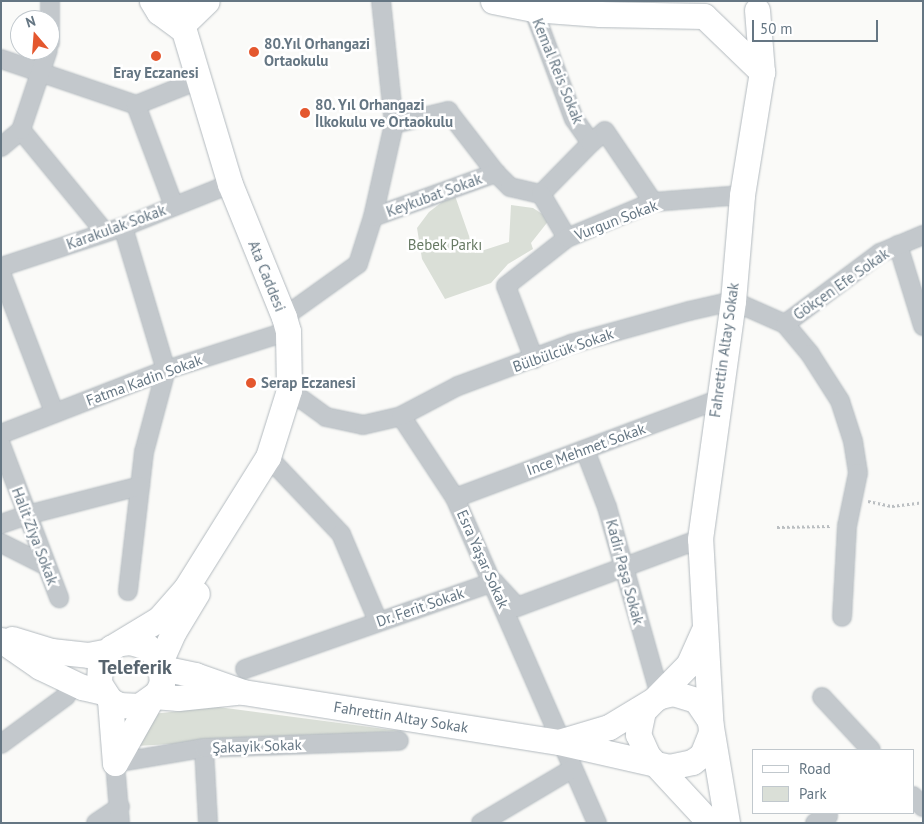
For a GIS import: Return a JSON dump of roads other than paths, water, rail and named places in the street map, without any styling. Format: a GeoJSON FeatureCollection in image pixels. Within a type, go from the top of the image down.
{"type":"FeatureCollection","features":[{"type":"Feature","properties":{"kind":"street"},"geometry":{"type":"LineString","coordinates":[[152,1],[159,12],[180,26],[207,1]]}},
{"type":"Feature","properties":{"kind":"street","name":"Ata Caddesi"},"geometry":{"type":"LineString","coordinates":[[114,647],[159,619],[186,588],[268,457],[289,390],[286,324],[230,184],[196,81],[180,26],[175,1]]}},
{"type":"Feature","properties":{"kind":"street","name":"Fatma Kadin Sokak"},"geometry":{"type":"LineString","coordinates":[[1,434],[286,324],[358,264],[373,217],[394,124],[381,1]]}},
{"type":"Feature","properties":{"kind":"street"},"geometry":{"type":"LineString","coordinates":[[493,1],[600,14],[701,8],[722,27],[732,28],[747,22],[759,6]]}},
{"type":"Feature","properties":{"kind":"street"},"geometry":{"type":"LineString","coordinates":[[600,14],[644,1]]}},
{"type":"Feature","properties":{"kind":"street","name":"Kemal Reis Sokak"},"geometry":{"type":"LineString","coordinates":[[536,5],[574,119],[590,143]]}},
{"type":"Feature","properties":{"kind":"street","name":"Fahrettin Altay Sokak"},"geometry":{"type":"LineString","coordinates":[[710,721],[700,539],[717,400],[733,301],[742,195],[762,72],[759,6]]}},
{"type":"Feature","properties":{"kind":"street"},"geometry":{"type":"LineString","coordinates":[[701,8],[762,72]]}},
{"type":"Feature","properties":{"kind":"street"},"geometry":{"type":"LineString","coordinates":[[1,58],[43,70],[136,105],[196,81]]}},
{"type":"Feature","properties":{"kind":"street"},"geometry":{"type":"LineString","coordinates":[[1,147],[21,130],[46,60]]}},
{"type":"Feature","properties":{"kind":"street"},"geometry":{"type":"LineString","coordinates":[[136,105],[174,206]]}},
{"type":"Feature","properties":{"kind":"street"},"geometry":{"type":"LineString","coordinates":[[394,124],[448,111],[496,173],[510,187],[541,194],[566,238]]}},
{"type":"Feature","properties":{"kind":"street"},"geometry":{"type":"LineString","coordinates":[[1,130],[21,130]]}},
{"type":"Feature","properties":{"kind":"street"},"geometry":{"type":"LineString","coordinates":[[21,130],[104,232]]}},
{"type":"Feature","properties":{"kind":"street"},"geometry":{"type":"LineString","coordinates":[[541,194],[590,143],[605,131],[653,202]]}},
{"type":"Feature","properties":{"kind":"street","name":"Keykubat Sokak"},"geometry":{"type":"LineString","coordinates":[[373,217],[496,173]]}},
{"type":"Feature","properties":{"kind":"street","name":"Karakulak Sokak"},"geometry":{"type":"LineString","coordinates":[[1,267],[123,226],[230,184]]}},
{"type":"Feature","properties":{"kind":"street","name":"Vurgun Sokak"},"geometry":{"type":"LineString","coordinates":[[534,359],[506,286],[566,238],[653,202],[742,195]]}},
{"type":"Feature","properties":{"kind":"street"},"geometry":{"type":"LineString","coordinates":[[123,226],[166,370],[144,452],[128,592]]}},
{"type":"Feature","properties":{"kind":"street","name":"Gökçen Efe Sokak"},"geometry":{"type":"LineString","coordinates":[[733,301],[785,324],[880,253],[923,235]]}},
{"type":"Feature","properties":{"kind":"street"},"geometry":{"type":"LineString","coordinates":[[898,245],[923,326]]}},
{"type":"Feature","properties":{"kind":"street"},"geometry":{"type":"LineString","coordinates":[[1,273],[54,412]]}},
{"type":"Feature","properties":{"kind":"street","name":"Bülbülcük Sokak"},"geometry":{"type":"LineString","coordinates":[[401,416],[458,386],[572,344],[733,301]]}},
{"type":"Feature","properties":{"kind":"street"},"geometry":{"type":"LineString","coordinates":[[785,324],[810,354],[840,401],[853,441],[858,474],[847,526],[842,617]]}},
{"type":"Feature","properties":{"kind":"street"},"geometry":{"type":"LineString","coordinates":[[289,390],[326,417],[363,424],[401,416]]}},
{"type":"Feature","properties":{"kind":"street","name":"Ince Mehmet Sokak"},"geometry":{"type":"LineString","coordinates":[[455,498],[717,400]]}},
{"type":"Feature","properties":{"kind":"street","name":"Esra Yaşar Sokak"},"geometry":{"type":"LineString","coordinates":[[401,416],[455,498],[553,715],[559,742],[597,823]]}},
{"type":"Feature","properties":{"kind":"street","name":"Halit Ziya Sokak"},"geometry":{"type":"LineString","coordinates":[[1,445],[59,598]]}},
{"type":"Feature","properties":{"kind":"street","name":"Kadir Paşa Sokak"},"geometry":{"type":"LineString","coordinates":[[586,450],[607,507],[660,696]]}},
{"type":"Feature","properties":{"kind":"street"},"geometry":{"type":"LineString","coordinates":[[268,457],[341,534],[378,621]]}},
{"type":"Feature","properties":{"kind":"street"},"geometry":{"type":"LineString","coordinates":[[1,524],[27,515],[140,486]]}},
{"type":"Feature","properties":{"kind":"street","name":"Ata Caddesi"},"geometry":{"type":"LineString","coordinates":[[115,763],[162,683],[161,665],[174,631],[218,554],[229,522]]}},
{"type":"Feature","properties":{"kind":"street"},"geometry":{"type":"LineString","coordinates":[[494,582],[517,607],[700,539]]}},
{"type":"Feature","properties":{"kind":"street"},"geometry":{"type":"LineString","coordinates":[[1,543],[47,566]]}},
{"type":"Feature","properties":{"kind":"street","name":"Dr. Ferit Sokak"},"geometry":{"type":"LineString","coordinates":[[244,681],[378,621],[494,582]]}},
{"type":"Feature","properties":{"kind":"street"},"geometry":{"type":"LineString","coordinates":[[704,629],[688,665],[660,696],[642,712],[638,728],[641,746],[710,823]]}},
{"type":"Feature","properties":{"kind":"street"},"geometry":{"type":"LineString","coordinates":[[1,636],[51,651],[88,655],[114,647],[140,643],[148,647],[161,665],[195,675],[244,681]]}},
{"type":"Feature","properties":{"kind":"street"},"geometry":{"type":"LineString","coordinates":[[1,640],[40,667],[130,707],[152,698],[178,698],[244,681]]}},
{"type":"Feature","properties":{"kind":"street"},"geometry":{"type":"LineString","coordinates":[[96,823],[120,815],[106,696],[98,674],[114,647]]}},
{"type":"Feature","properties":{"kind":"street","name":"Fahrettin Altay Sokak"},"geometry":{"type":"LineString","coordinates":[[244,681],[559,742],[657,763]]}},
{"type":"Feature","properties":{"kind":"street"},"geometry":{"type":"LineString","coordinates":[[559,742],[609,727],[660,696],[673,693],[696,700],[710,721],[727,823]]}},
{"type":"Feature","properties":{"kind":"street"},"geometry":{"type":"LineString","coordinates":[[1,744],[66,696]]}},
{"type":"Feature","properties":{"kind":"street"},"geometry":{"type":"LineString","coordinates":[[822,696],[870,749]]}},
{"type":"Feature","properties":{"kind":"street"},"geometry":{"type":"LineString","coordinates":[[657,763],[680,766],[702,755],[708,745],[710,721]]}},
{"type":"Feature","properties":{"kind":"street","name":"Şakayik Sokak"},"geometry":{"type":"LineString","coordinates":[[115,763],[204,748],[399,741]]}},
{"type":"Feature","properties":{"kind":"street"},"geometry":{"type":"LineString","coordinates":[[204,748],[208,823]]}},
{"type":"Feature","properties":{"kind":"street"},"geometry":{"type":"LineString","coordinates":[[481,823],[572,768]]}},
{"type":"Feature","properties":{"kind":"street"},"geometry":{"type":"LineString","coordinates":[[914,797],[923,807]]}},
{"type":"Feature","properties":{"kind":"place","name":"80.Yıl Orhangazi Ortaokulu"},"geometry":{"type":"Point","coordinates":[254,52]}},
{"type":"Feature","properties":{"kind":"place","name":"Eray Eczanesi"},"geometry":{"type":"Point","coordinates":[156,56]}},
{"type":"Feature","properties":{"kind":"place","name":"80. Yıl Orhangazi İlkokulu ve Ortaokulu"},"geometry":{"type":"Point","coordinates":[305,113]}},
{"type":"Feature","properties":{"kind":"place","name":"Serap Eczanesi"},"geometry":{"type":"Point","coordinates":[251,383]}},
{"type":"Feature","properties":{"kind":"district","name":"Teleferik"},"geometry":{"type":"Point","coordinates":[135,667]}},
{"type":"Feature","properties":{"kind":"park label","name":"Bebek Parkı"},"geometry":{"type":"Point","coordinates":[445,245]}}]}
